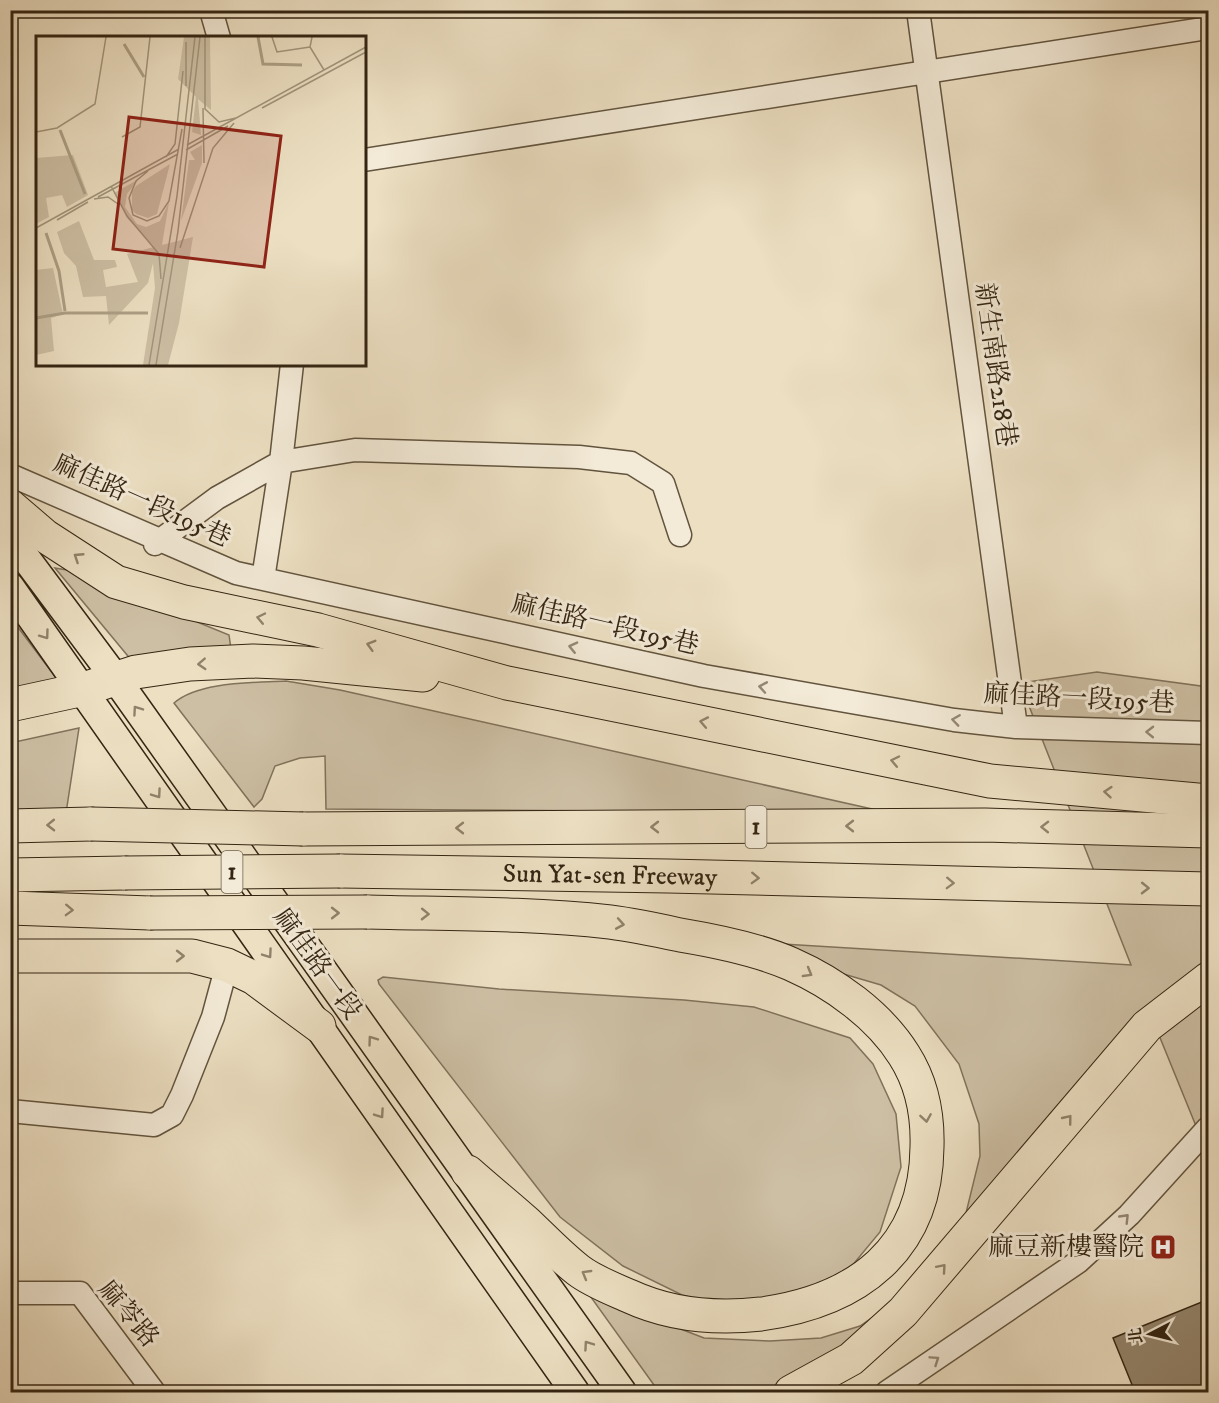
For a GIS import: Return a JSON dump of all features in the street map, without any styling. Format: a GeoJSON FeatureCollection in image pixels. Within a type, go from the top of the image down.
{"type":"FeatureCollection","features":[{"type":"Feature","properties":{"kind":"highway"},"geometry":{"type":"LineString","coordinates":[[10,506],[45,536],[116,582],[184,602],[318,630],[507,683],[990,781],[1209,801]]}},
{"type":"Feature","properties":{"kind":"highway"},"geometry":{"type":"LineString","coordinates":[[10,705],[84,689],[136,672],[190,664],[253,661],[303,663],[507,683]]}},
{"type":"Feature","properties":{"kind":"highway","name":"Sun Yat-sen Freeway"},"geometry":{"type":"LineString","coordinates":[[10,826],[91,824],[303,829],[985,825],[1209,831]]}},
{"type":"Feature","properties":{"kind":"highway","name":"Sun Yat-sen Freeway"},"geometry":{"type":"LineString","coordinates":[[10,875],[340,871],[669,876],[1209,889]]}},
{"type":"Feature","properties":{"kind":"highway"},"geometry":{"type":"LineString","coordinates":[[10,908],[150,913],[367,912],[506,915],[611,922],[720,942],[790,963],[836,989],[873,1017],[904,1054],[920,1087],[928,1123],[927,1176],[912,1222],[890,1254],[869,1274],[840,1293],[797,1309],[736,1317],[678,1313],[632,1297],[580,1272],[468,1172]]}},
{"type":"Feature","properties":{"kind":"highway"},"geometry":{"type":"LineString","coordinates":[[10,956],[192,956],[226,965],[254,978],[319,1026]]}},
{"type":"Feature","properties":{"kind":"highway"},"geometry":{"type":"LineString","coordinates":[[820,1392],[851,1359],[903,1312],[1147,1026],[1209,979]]}},
{"type":"Feature","properties":{"kind":"highway"},"geometry":{"type":"LineString","coordinates":[[791,1392],[851,1359]]}},
{"type":"Feature","properties":{"kind":"main road","name":"麻佳路一段"},"geometry":{"type":"LineString","coordinates":[[10,537],[116,679],[274,905],[468,1172],[622,1392]]}},
{"type":"Feature","properties":{"kind":"main road","name":"麻佳路一段"},"geometry":{"type":"LineString","coordinates":[[10,587],[84,689],[575,1392]]}},
{"type":"Feature","properties":{"kind":"street"},"geometry":{"type":"LineString","coordinates":[[211,10],[218,36]]}},
{"type":"Feature","properties":{"kind":"street","name":"新生南路218巷"},"geometry":{"type":"LineString","coordinates":[[918,10],[1016,727]]}},
{"type":"Feature","properties":{"kind":"street"},"geometry":{"type":"LineString","coordinates":[[366,160],[1209,28]]}},
{"type":"Feature","properties":{"kind":"street"},"geometry":{"type":"LineString","coordinates":[[263,579],[281,462],[292,366]]}},
{"type":"Feature","properties":{"kind":"street"},"geometry":{"type":"LineString","coordinates":[[155,544],[217,498],[281,462],[355,450],[579,457],[631,463],[663,483],[680,535]]}},
{"type":"Feature","properties":{"kind":"street","name":"麻佳路一段195巷"},"geometry":{"type":"LineString","coordinates":[[10,475],[211,563],[263,579],[704,676],[954,720],[1016,727],[1209,733]]}},
{"type":"Feature","properties":{"kind":"street"},"geometry":{"type":"LineString","coordinates":[[10,1111],[154,1125],[172,1115],[213,1017],[226,965]]}},
{"type":"Feature","properties":{"kind":"street"},"geometry":{"type":"LineString","coordinates":[[887,1392],[1078,1262],[1129,1215],[1209,1128]]}},
{"type":"Feature","properties":{"kind":"street","name":"麻苓路"},"geometry":{"type":"LineString","coordinates":[[10,1293],[80,1293],[154,1392]]}},
{"type":"Feature","properties":{"kind":"shaded area"},"geometry":{"type":"Polygon","coordinates":[[[55,568],[73,571],[229,635],[231,649],[147,679],[55,568]]]}},
{"type":"Feature","properties":{"kind":"shaded area"},"geometry":{"type":"Polygon","coordinates":[[[11,618],[72,699],[11,712],[11,618]]]}},
{"type":"Feature","properties":{"kind":"shaded area"},"geometry":{"type":"Polygon","coordinates":[[[1097,672],[1208,687],[1208,1152],[1154,1023],[939,1283],[796,1392],[659,1392],[550,1240],[665,1323],[704,1338],[770,1341],[821,1338],[860,1326],[910,1291],[966,1213],[980,1156],[979,1124],[959,1064],[915,1006],[881,985],[731,941],[1131,965],[1020,683],[1097,672]]]}},
{"type":"Feature","properties":{"kind":"shaded area"},"geometry":{"type":"Polygon","coordinates":[[[286,681],[340,690],[890,813],[326,809],[325,756],[300,758],[275,766],[262,799],[254,807],[174,703],[198,691],[227,684],[286,681]]]}},
{"type":"Feature","properties":{"kind":"shaded area"},"geometry":{"type":"Polygon","coordinates":[[[79,728],[66,813],[11,814],[10,743],[79,728]]]}},
{"type":"Feature","properties":{"kind":"shaded area"},"geometry":{"type":"Polygon","coordinates":[[[383,977],[499,989],[684,1000],[754,1007],[850,1038],[873,1064],[896,1114],[901,1167],[880,1232],[846,1273],[799,1300],[735,1309],[682,1295],[623,1266],[560,1217],[379,984],[378,980],[383,977]]]}},
{"type":"Feature","properties":{"kind":"building"},"geometry":{"type":"Polygon","coordinates":[[[1209,1299],[1209,1392],[1135,1392],[1113,1338],[1209,1299]]]}},
{"type":"Feature","properties":{"kind":"place","name":"麻豆新樓醫院"},"geometry":{"type":"Point","coordinates":[1163,1247]}}]}
